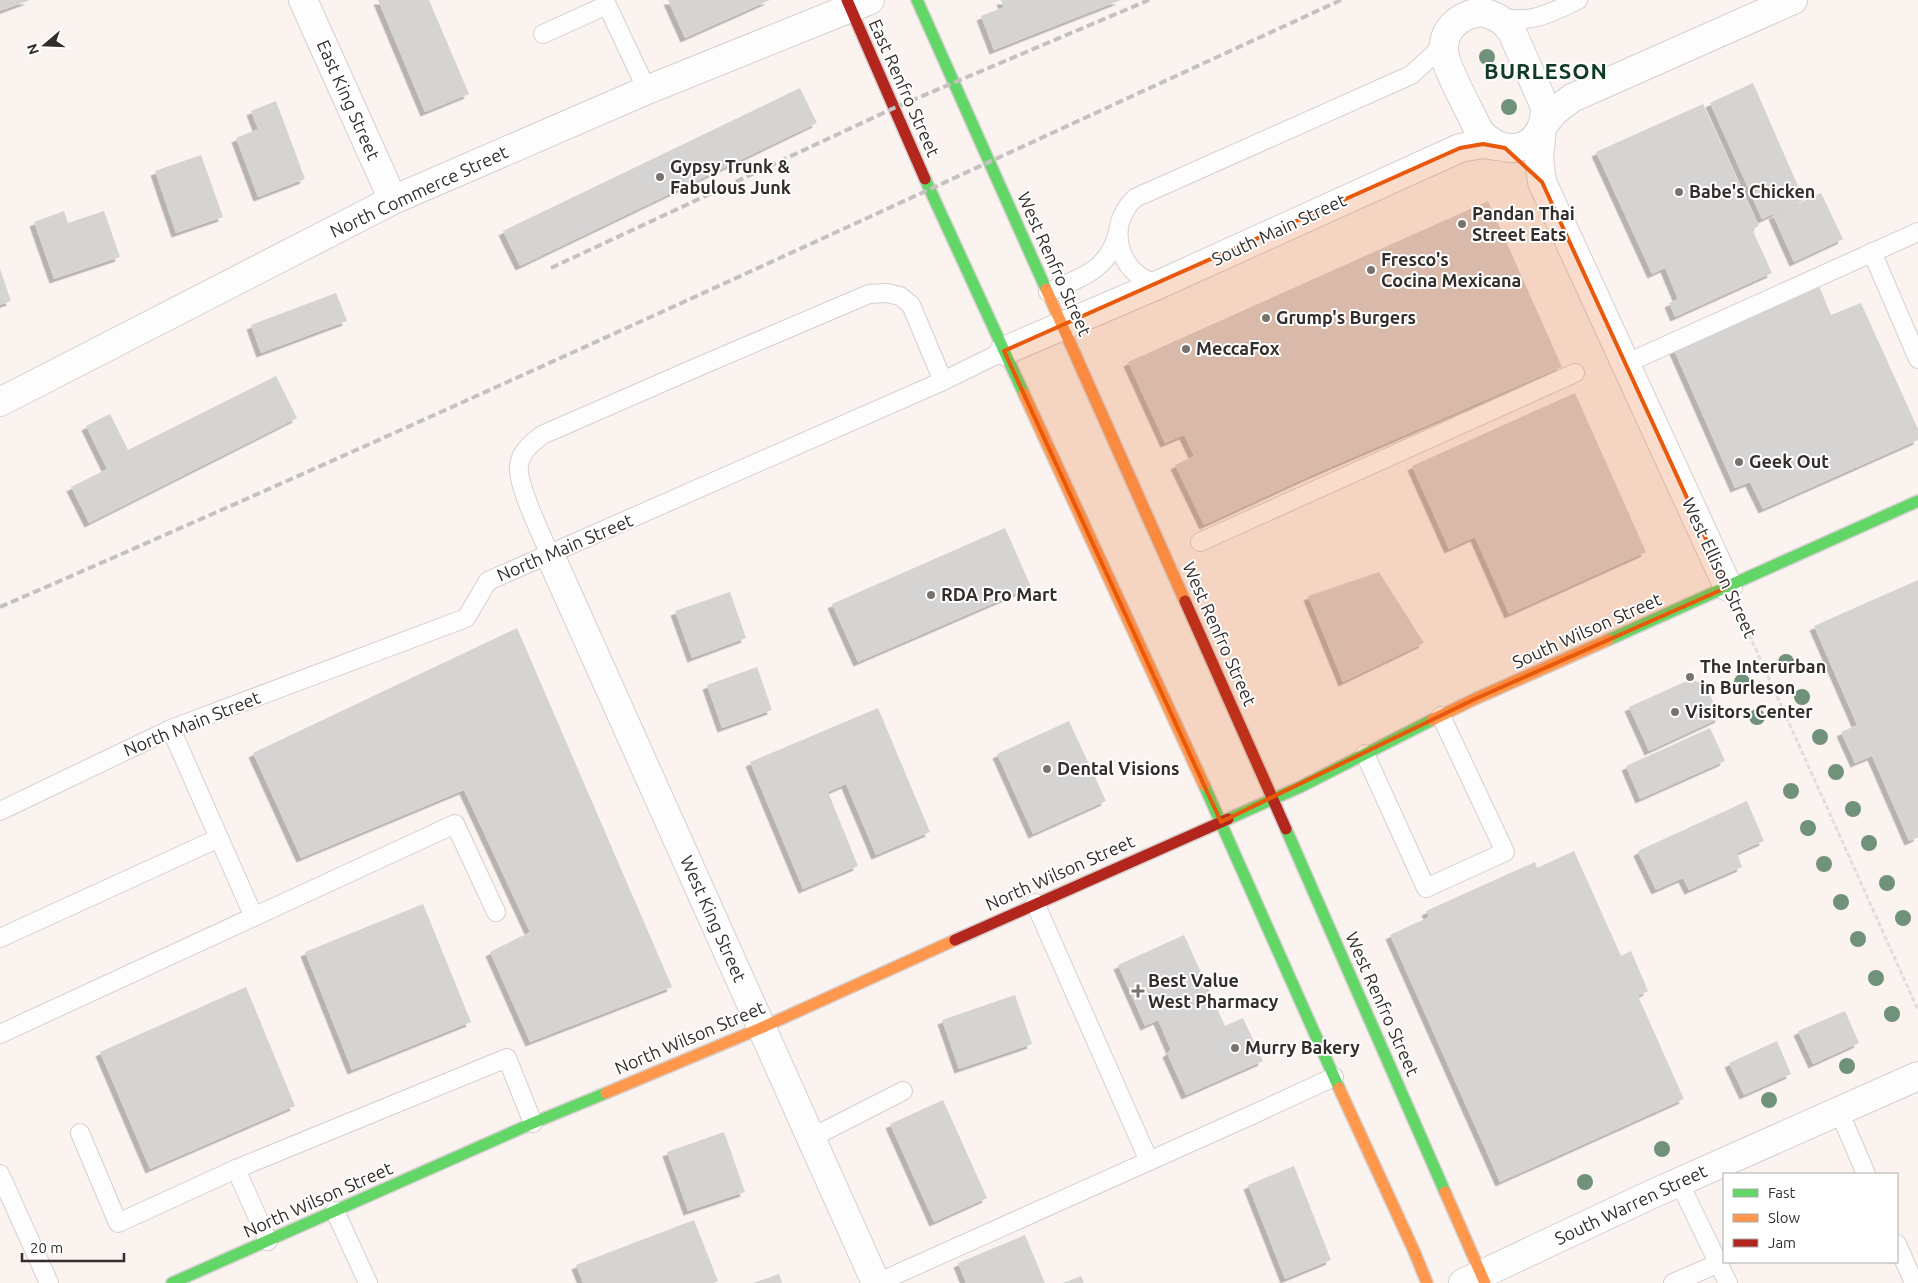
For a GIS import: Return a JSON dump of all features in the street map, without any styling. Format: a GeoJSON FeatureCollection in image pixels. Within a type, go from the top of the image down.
{"type":"FeatureCollection","features":[{"type":"Feature","properties":{"kind":"main road","name":"West Renfro Street"},"geometry":{"type":"LineString","coordinates":[[917,0],[1273,799],[1476,1280]]}},
{"type":"Feature","properties":{"kind":"main road","name":"East Renfro Street"},"geometry":{"type":"LineString","coordinates":[[855,2],[930,190],[1004,352]]}},
{"type":"Feature","properties":{"kind":"main road"},"geometry":{"type":"LineString","coordinates":[[1004,352],[1220,822],[1427,1283]]}},
{"type":"Feature","properties":{"kind":"main road","name":"South Wilson Street"},"geometry":{"type":"LineString","coordinates":[[1273,799],[1475,699],[1918,501]]}},
{"type":"Feature","properties":{"kind":"main road","name":"North Wilson Street"},"geometry":{"type":"LineString","coordinates":[[172,1283],[534,1123],[761,1028],[1035,902],[1273,799]]}},
{"type":"Feature","properties":{"kind":"street","name":"East King Street"},"geometry":{"type":"LineString","coordinates":[[303,0],[393,200]]}},
{"type":"Feature","properties":{"kind":"street"},"geometry":{"type":"LineString","coordinates":[[1449,31],[1452,0]]}},
{"type":"Feature","properties":{"kind":"street"},"geometry":{"type":"LineString","coordinates":[[1543,127],[1555,111],[1572,98],[1793,0]]}},
{"type":"Feature","properties":{"kind":"street","name":"North Commerce Street"},"geometry":{"type":"LineString","coordinates":[[0,402],[393,200],[855,2]]}},
{"type":"Feature","properties":{"kind":"street"},"geometry":{"type":"LineString","coordinates":[[1489,11],[1505,22],[1512,32],[1542,96],[1546,118],[1539,158],[1542,182],[1526,165],[1485,138],[1478,129],[1448,64],[1444,52],[1445,40],[1458,19],[1470,13],[1489,11]]}},
{"type":"Feature","properties":{"kind":"street","name":"South Main Street"},"geometry":{"type":"LineString","coordinates":[[1004,352],[1160,284],[1460,148],[1483,144],[1516,148],[1536,138],[1543,127]]}},
{"type":"Feature","properties":{"kind":"street","name":"West Ellison Street"},"geometry":{"type":"LineString","coordinates":[[1542,182],[1728,587]]}},
{"type":"Feature","properties":{"kind":"street","name":"West King Street"},"geometry":{"type":"LineString","coordinates":[[550,555],[876,1283]]}},
{"type":"Feature","properties":{"kind":"street","name":"South Warren Street"},"geometry":{"type":"LineString","coordinates":[[1476,1280],[1679,1182],[1918,1076]]}},
{"type":"Feature","properties":{"kind":"lane"},"geometry":{"type":"LineString","coordinates":[[1489,11],[1526,20],[1542,16],[1578,0]]}},
{"type":"Feature","properties":{"kind":"lane"},"geometry":{"type":"LineString","coordinates":[[543,34],[607,5],[647,90]]}},
{"type":"Feature","properties":{"kind":"lane"},"geometry":{"type":"LineString","coordinates":[[1048,292],[1094,271],[1106,259],[1116,243],[1124,211],[1134,198],[1411,75],[1434,54],[1449,31]]}},
{"type":"Feature","properties":{"kind":"lane"},"geometry":{"type":"LineString","coordinates":[[1119,226],[1119,242],[1123,257],[1132,270],[1145,279],[1160,284]]}},
{"type":"Feature","properties":{"kind":"lane"},"geometry":{"type":"LineString","coordinates":[[1625,364],[1918,232]]}},
{"type":"Feature","properties":{"kind":"lane"},"geometry":{"type":"LineString","coordinates":[[1872,252],[1918,359]]}},
{"type":"Feature","properties":{"kind":"lane"},"geometry":{"type":"LineString","coordinates":[[550,555],[524,493],[518,465],[526,447],[542,435],[869,294],[887,293],[900,296],[911,305],[943,381]]}},
{"type":"Feature","properties":{"kind":"lane","name":"North Main Street"},"geometry":{"type":"LineString","coordinates":[[0,811],[171,729],[466,618],[488,581],[943,381],[1004,352]]}},
{"type":"Feature","properties":{"kind":"lane"},"geometry":{"type":"LineString","coordinates":[[1200,542],[1575,374]]}},
{"type":"Feature","properties":{"kind":"lane"},"geometry":{"type":"LineString","coordinates":[[1364,754],[1426,888],[1505,852],[1441,716]]}},
{"type":"Feature","properties":{"kind":"lane"},"geometry":{"type":"LineString","coordinates":[[171,729],[254,916]]}},
{"type":"Feature","properties":{"kind":"lane"},"geometry":{"type":"LineString","coordinates":[[0,1034],[455,824],[496,912]]}},
{"type":"Feature","properties":{"kind":"lane"},"geometry":{"type":"LineString","coordinates":[[0,938],[219,838]]}},
{"type":"Feature","properties":{"kind":"lane"},"geometry":{"type":"LineString","coordinates":[[1035,902],[1149,1161]]}},
{"type":"Feature","properties":{"kind":"lane"},"geometry":{"type":"LineString","coordinates":[[80,1133],[118,1223],[236,1169],[507,1058],[534,1123]]}},
{"type":"Feature","properties":{"kind":"lane"},"geometry":{"type":"LineString","coordinates":[[876,1283],[1334,1077]]}},
{"type":"Feature","properties":{"kind":"lane"},"geometry":{"type":"LineString","coordinates":[[811,1138],[903,1091]]}},
{"type":"Feature","properties":{"kind":"lane"},"geometry":{"type":"LineString","coordinates":[[1839,1111],[1866,1173]]}},
{"type":"Feature","properties":{"kind":"lane"},"geometry":{"type":"LineString","coordinates":[[236,1169],[268,1241]]}},
{"type":"Feature","properties":{"kind":"lane"},"geometry":{"type":"LineString","coordinates":[[0,1174],[49,1283]]}},
{"type":"Feature","properties":{"kind":"lane"},"geometry":{"type":"LineString","coordinates":[[1679,1182],[1728,1283]]}},
{"type":"Feature","properties":{"kind":"lane"},"geometry":{"type":"LineString","coordinates":[[335,1212],[368,1283]]}},
{"type":"Feature","properties":{"kind":"lane"},"geometry":{"type":"LineString","coordinates":[[1898,1246],[1914,1283]]}},
{"type":"Feature","properties":{"kind":"lane"},"geometry":{"type":"LineString","coordinates":[[1673,1283],[1718,1263]]}},
{"type":"Feature","properties":{"kind":"path","name":"West Ellison Street"},"geometry":{"type":"LineString","coordinates":[[1728,587],[1918,1010]]}},
{"type":"Feature","properties":{"kind":"highlighted area"},"geometry":{"type":"Polygon","coordinates":[[[1483,144],[1505,148],[1542,182],[1728,587],[1475,699],[1221,822],[1004,351],[1460,148],[1483,144]]]}},
{"type":"Feature","properties":{"kind":"building"},"geometry":{"type":"Polygon","coordinates":[[[0,0],[30,0],[0,11],[0,0]]]}},
{"type":"Feature","properties":{"kind":"building"},"geometry":{"type":"Polygon","coordinates":[[[378,0],[429,0],[469,94],[425,112],[378,0]]]}},
{"type":"Feature","properties":{"kind":"building"},"geometry":{"type":"Polygon","coordinates":[[[668,0],[770,0],[685,38],[668,0]]]}},
{"type":"Feature","properties":{"kind":"building"},"geometry":{"type":"Polygon","coordinates":[[[1001,0],[1121,0],[994,50],[981,16],[1004,7],[1001,0]]]}},
{"type":"Feature","properties":{"kind":"building"},"geometry":{"type":"Polygon","coordinates":[[[1753,83],[1804,200],[1762,219],[1710,103],[1753,83]]]}},
{"type":"Feature","properties":{"kind":"building","name":"Gypsy Trunk & Fabulous Junk"},"geometry":{"type":"Polygon","coordinates":[[[800,88],[817,123],[520,266],[503,231],[800,88]]]}},
{"type":"Feature","properties":{"kind":"building"},"geometry":{"type":"Polygon","coordinates":[[[276,101],[305,179],[258,197],[236,138],[258,129],[251,111],[276,101]]]}},
{"type":"Feature","properties":{"kind":"building","name":"Babe's Chicken"},"geometry":{"type":"Polygon","coordinates":[[[1703,104],[1759,226],[1752,229],[1772,273],[1675,317],[1669,303],[1678,299],[1665,268],[1652,274],[1596,152],[1703,104]]]}},
{"type":"Feature","properties":{"kind":"building"},"geometry":{"type":"Polygon","coordinates":[[[201,155],[223,217],[176,233],[155,171],[201,155]]]}},
{"type":"Feature","properties":{"kind":"building"},"geometry":{"type":"Polygon","coordinates":[[[1821,193],[1843,239],[1794,262],[1773,215],[1821,193]]]}},
{"type":"Feature","properties":{"kind":"building"},"geometry":{"type":"Polygon","coordinates":[[[1488,201],[1562,367],[1310,476],[1204,525],[1175,465],[1194,456],[1184,435],[1165,443],[1128,362],[1488,201]]]}},
{"type":"Feature","properties":{"kind":"building"},"geometry":{"type":"Polygon","coordinates":[[[64,211],[68,223],[104,211],[120,257],[54,279],[34,222],[64,211]]]}},
{"type":"Feature","properties":{"kind":"building"},"geometry":{"type":"Polygon","coordinates":[[[0,269],[11,301],[0,305],[0,269]]]}},
{"type":"Feature","properties":{"kind":"building"},"geometry":{"type":"Polygon","coordinates":[[[1819,286],[1831,315],[1861,303],[1918,429],[1918,440],[1763,509],[1750,482],[1735,488],[1674,350],[1819,286]]]}},
{"type":"Feature","properties":{"kind":"building"},"geometry":{"type":"Polygon","coordinates":[[[336,293],[347,321],[261,353],[251,325],[336,293]]]}},
{"type":"Feature","properties":{"kind":"building"},"geometry":{"type":"Polygon","coordinates":[[[276,376],[297,418],[89,523],[71,487],[107,469],[86,426],[110,414],[128,450],[276,376]]]}},
{"type":"Feature","properties":{"kind":"building"},"geometry":{"type":"Polygon","coordinates":[[[1575,393],[1646,552],[1509,614],[1475,537],[1449,549],[1412,466],[1575,393]]]}},
{"type":"Feature","properties":{"kind":"building","name":"RDA Pro Mart"},"geometry":{"type":"Polygon","coordinates":[[[1005,528],[1031,587],[858,662],[832,604],[1005,528]]]}},
{"type":"Feature","properties":{"kind":"building"},"geometry":{"type":"Polygon","coordinates":[[[1379,572],[1424,643],[1343,682],[1308,596],[1379,572]]]}},
{"type":"Feature","properties":{"kind":"building"},"geometry":{"type":"Polygon","coordinates":[[[1918,580],[1918,837],[1909,841],[1872,756],[1855,763],[1841,732],[1857,725],[1814,626],[1918,580]]]}},
{"type":"Feature","properties":{"kind":"building"},"geometry":{"type":"Polygon","coordinates":[[[730,592],[746,638],[692,658],[675,611],[730,592]]]}},
{"type":"Feature","properties":{"kind":"building"},"geometry":{"type":"Polygon","coordinates":[[[517,628],[672,987],[530,1042],[490,952],[530,932],[464,790],[301,858],[253,753],[517,628]]]}},
{"type":"Feature","properties":{"kind":"building"},"geometry":{"type":"Polygon","coordinates":[[[757,667],[772,710],[722,728],[707,685],[757,667]]]}},
{"type":"Feature","properties":{"kind":"building","name":"Visitors Center"},"geometry":{"type":"Polygon","coordinates":[[[1691,679],[1706,685],[1720,718],[1649,751],[1629,707],[1691,679]]]}},
{"type":"Feature","properties":{"kind":"building"},"geometry":{"type":"Polygon","coordinates":[[[878,708],[930,832],[876,855],[846,784],[828,792],[858,866],[803,889],[750,762],[878,708]]]}},
{"type":"Feature","properties":{"kind":"building","name":"Dental Visions"},"geometry":{"type":"Polygon","coordinates":[[[1069,721],[1106,801],[1033,834],[997,754],[1069,721]]]}},
{"type":"Feature","properties":{"kind":"building"},"geometry":{"type":"Polygon","coordinates":[[[1710,728],[1725,761],[1640,799],[1626,766],[1710,728]]]}},
{"type":"Feature","properties":{"kind":"building"},"geometry":{"type":"Polygon","coordinates":[[[1747,801],[1764,841],[1737,853],[1742,867],[1689,890],[1683,878],[1656,890],[1638,852],[1640,850],[1747,801]]]}},
{"type":"Feature","properties":{"kind":"building"},"geometry":{"type":"Polygon","coordinates":[[[1574,851],[1621,956],[1631,951],[1648,991],[1638,996],[1684,1099],[1500,1182],[1390,935],[1429,917],[1426,911],[1535,862],[1537,868],[1574,851]]]}},
{"type":"Feature","properties":{"kind":"building"},"geometry":{"type":"Polygon","coordinates":[[[423,904],[471,1022],[352,1070],[305,952],[423,904]]]}},
{"type":"Feature","properties":{"kind":"building"},"geometry":{"type":"Polygon","coordinates":[[[1184,935],[1225,1026],[1243,1018],[1263,1061],[1186,1095],[1167,1053],[1171,1050],[1158,1020],[1145,1026],[1118,965],[1184,935]]]}},
{"type":"Feature","properties":{"kind":"building"},"geometry":{"type":"Polygon","coordinates":[[[246,987],[295,1106],[150,1169],[100,1052],[246,987]]]}},
{"type":"Feature","properties":{"kind":"building"},"geometry":{"type":"Polygon","coordinates":[[[1015,995],[1032,1044],[959,1069],[942,1020],[1015,995]]]}},
{"type":"Feature","properties":{"kind":"building"},"geometry":{"type":"Polygon","coordinates":[[[1845,1011],[1859,1043],[1813,1064],[1798,1031],[1845,1011]]]}},
{"type":"Feature","properties":{"kind":"building"},"geometry":{"type":"Polygon","coordinates":[[[1777,1041],[1791,1074],[1744,1095],[1729,1063],[1777,1041]]]}},
{"type":"Feature","properties":{"kind":"building"},"geometry":{"type":"Polygon","coordinates":[[[943,1100],[987,1198],[934,1222],[890,1124],[943,1100]]]}},
{"type":"Feature","properties":{"kind":"building"},"geometry":{"type":"Polygon","coordinates":[[[724,1132],[745,1192],[688,1211],[667,1152],[724,1132]]]}},
{"type":"Feature","properties":{"kind":"building"},"geometry":{"type":"Polygon","coordinates":[[[1294,1166],[1331,1260],[1285,1279],[1248,1185],[1294,1166]]]}},
{"type":"Feature","properties":{"kind":"building"},"geometry":{"type":"Polygon","coordinates":[[[694,1220],[718,1281],[714,1283],[583,1283],[576,1265],[694,1220]]]}},
{"type":"Feature","properties":{"kind":"building"},"geometry":{"type":"Polygon","coordinates":[[[1025,1235],[1045,1283],[966,1283],[958,1263],[1025,1235]]]}},
{"type":"Feature","properties":{"kind":"building"},"geometry":{"type":"Polygon","coordinates":[[[779,1274],[782,1283],[753,1283],[779,1274]]]}},
{"type":"Feature","properties":{"kind":"building"},"geometry":{"type":"Polygon","coordinates":[[[1081,1276],[1084,1283],[1063,1283],[1081,1276]]]}},
{"type":"Feature","properties":{"kind":"railway"},"geometry":{"type":"LineString","coordinates":[[551,268],[894,108],[1149,0]]}},
{"type":"Feature","properties":{"kind":"railway"},"geometry":{"type":"LineString","coordinates":[[0,607],[337,459],[1341,0]]}},
{"type":"Feature","properties":{"kind":"traffic: fast"},"geometry":{"type":"LineString","coordinates":[[917,0],[1046,289]]}},
{"type":"Feature","properties":{"kind":"traffic: fast"},"geometry":{"type":"LineString","coordinates":[[925,179],[1024,394]]}},
{"type":"Feature","properties":{"kind":"traffic: fast"},"geometry":{"type":"LineString","coordinates":[[1608,640],[1918,501]]}},
{"type":"Feature","properties":{"kind":"traffic: fast"},"geometry":{"type":"LineString","coordinates":[[1228,819],[1300,787],[1432,720]]}},
{"type":"Feature","properties":{"kind":"traffic: fast"},"geometry":{"type":"LineString","coordinates":[[1204,785],[1339,1088]]}},
{"type":"Feature","properties":{"kind":"traffic: fast"},"geometry":{"type":"LineString","coordinates":[[1286,829],[1445,1192]]}},
{"type":"Feature","properties":{"kind":"traffic: fast"},"geometry":{"type":"LineString","coordinates":[[172,1283],[533,1123],[606,1093]]}},
{"type":"Feature","properties":{"kind":"traffic: slow"},"geometry":{"type":"LineString","coordinates":[[1046,289],[1185,601]]}},
{"type":"Feature","properties":{"kind":"traffic: slow"},"geometry":{"type":"LineString","coordinates":[[1024,394],[1204,785]]}},
{"type":"Feature","properties":{"kind":"traffic: slow"},"geometry":{"type":"LineString","coordinates":[[1432,720],[1608,640]]}},
{"type":"Feature","properties":{"kind":"traffic: slow"},"geometry":{"type":"LineString","coordinates":[[606,1093],[761,1028],[955,940]]}},
{"type":"Feature","properties":{"kind":"traffic: slow"},"geometry":{"type":"LineString","coordinates":[[1339,1088],[1427,1283]]}},
{"type":"Feature","properties":{"kind":"traffic: slow"},"geometry":{"type":"LineString","coordinates":[[1445,1192],[1485,1283]]}},
{"type":"Feature","properties":{"kind":"traffic: jam"},"geometry":{"type":"LineString","coordinates":[[847,0],[925,179]]}},
{"type":"Feature","properties":{"kind":"traffic: jam"},"geometry":{"type":"LineString","coordinates":[[1185,601],[1286,829]]}},
{"type":"Feature","properties":{"kind":"traffic: jam"},"geometry":{"type":"LineString","coordinates":[[955,940],[1228,819]]}},
{"type":"Feature","properties":{"kind":"place","name":"Gypsy Trunk & Fabulous Junk"},"geometry":{"type":"Point","coordinates":[660,177]}},
{"type":"Feature","properties":{"kind":"place","name":"Babe's Chicken"},"geometry":{"type":"Point","coordinates":[1679,192]}},
{"type":"Feature","properties":{"kind":"place","name":"Pandan Thai Street Eats"},"geometry":{"type":"Point","coordinates":[1462,224]}},
{"type":"Feature","properties":{"kind":"place","name":"Fresco's Cocina Mexicana"},"geometry":{"type":"Point","coordinates":[1371,270]}},
{"type":"Feature","properties":{"kind":"place","name":"Grump's Burgers"},"geometry":{"type":"Point","coordinates":[1266,318]}},
{"type":"Feature","properties":{"kind":"place","name":"MeccaFox"},"geometry":{"type":"Point","coordinates":[1186,349]}},
{"type":"Feature","properties":{"kind":"place","name":"Geek Out"},"geometry":{"type":"Point","coordinates":[1739,462]}},
{"type":"Feature","properties":{"kind":"place","name":"RDA Pro Mart"},"geometry":{"type":"Point","coordinates":[931,595]}},
{"type":"Feature","properties":{"kind":"place","name":"The Interurban in Burleson"},"geometry":{"type":"Point","coordinates":[1690,677]}},
{"type":"Feature","properties":{"kind":"place","name":"Visitors Center"},"geometry":{"type":"Point","coordinates":[1675,712]}},
{"type":"Feature","properties":{"kind":"place","name":"Dental Visions"},"geometry":{"type":"Point","coordinates":[1047,769]}},
{"type":"Feature","properties":{"kind":"place","name":"Best Value West Pharmacy"},"geometry":{"type":"Point","coordinates":[1138,991]}},
{"type":"Feature","properties":{"kind":"place","name":"Murry Bakery"},"geometry":{"type":"Point","coordinates":[1235,1048]}},
{"type":"Feature","properties":{"kind":"district","name":"BURLESON"},"geometry":{"type":"Point","coordinates":[1546,71]}}]}
